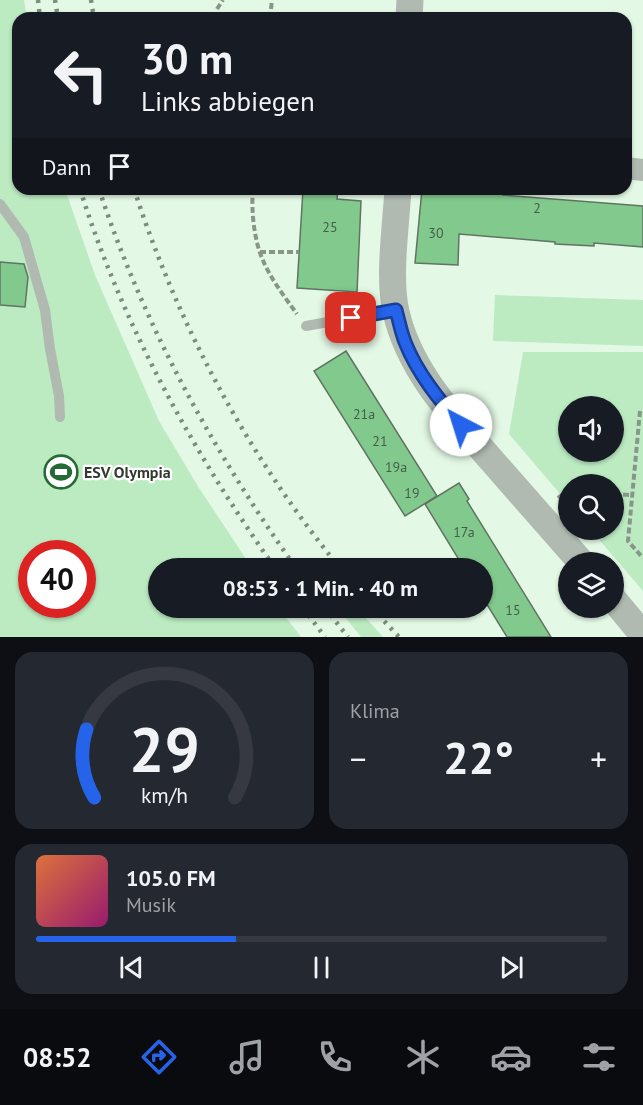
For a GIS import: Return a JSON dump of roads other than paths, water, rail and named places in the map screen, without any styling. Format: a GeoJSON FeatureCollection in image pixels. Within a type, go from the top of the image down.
{"type":"FeatureCollection","features":[{"type":"Feature","properties":{"kind":"street"},"geometry":{"type":"LineString","coordinates":[[398,195],[394,273],[396,310],[405,342],[421,372],[446,408],[572,552]]}},
{"type":"Feature","properties":{"kind":"street"},"geometry":{"type":"LineString","coordinates":[[624,612],[643,634]]}},
{"type":"Feature","properties":{"kind":"lane"},"geometry":{"type":"LineString","coordinates":[[0,204],[24,237],[45,310],[59,396],[60,417]]}},
{"type":"Feature","properties":{"kind":"lane"},"geometry":{"type":"LineString","coordinates":[[306,326],[396,310]]}},
{"type":"Feature","properties":{"kind":"railway"},"geometry":{"type":"LineString","coordinates":[[38,0],[39,12]]}},
{"type":"Feature","properties":{"kind":"railway"},"geometry":{"type":"LineString","coordinates":[[55,0],[57,12]]}},
{"type":"Feature","properties":{"kind":"railway"},"geometry":{"type":"LineString","coordinates":[[91,0],[93,12]]}},
{"type":"Feature","properties":{"kind":"railway"},"geometry":{"type":"LineString","coordinates":[[82,195],[117,290],[163,386],[216,479],[268,558]]}},
{"type":"Feature","properties":{"kind":"railway"},"geometry":{"type":"LineString","coordinates":[[101,195],[137,290],[183,386],[237,479],[289,558]]}},
{"type":"Feature","properties":{"kind":"railway"},"geometry":{"type":"LineString","coordinates":[[136,195],[172,291],[219,388],[275,481],[332,558]]}},
{"type":"Feature","properties":{"kind":"railway"},"geometry":{"type":"LineString","coordinates":[[311,618],[325,637]]}},
{"type":"Feature","properties":{"kind":"railway"},"geometry":{"type":"LineString","coordinates":[[333,618],[348,637]]}},
{"type":"Feature","properties":{"kind":"railway"},"geometry":{"type":"LineString","coordinates":[[381,618],[399,637]]}},
{"type":"Feature","properties":{"kind":"place","name":"ESV Olympia"},"geometry":{"type":"Point","coordinates":[61,472]}}]}
